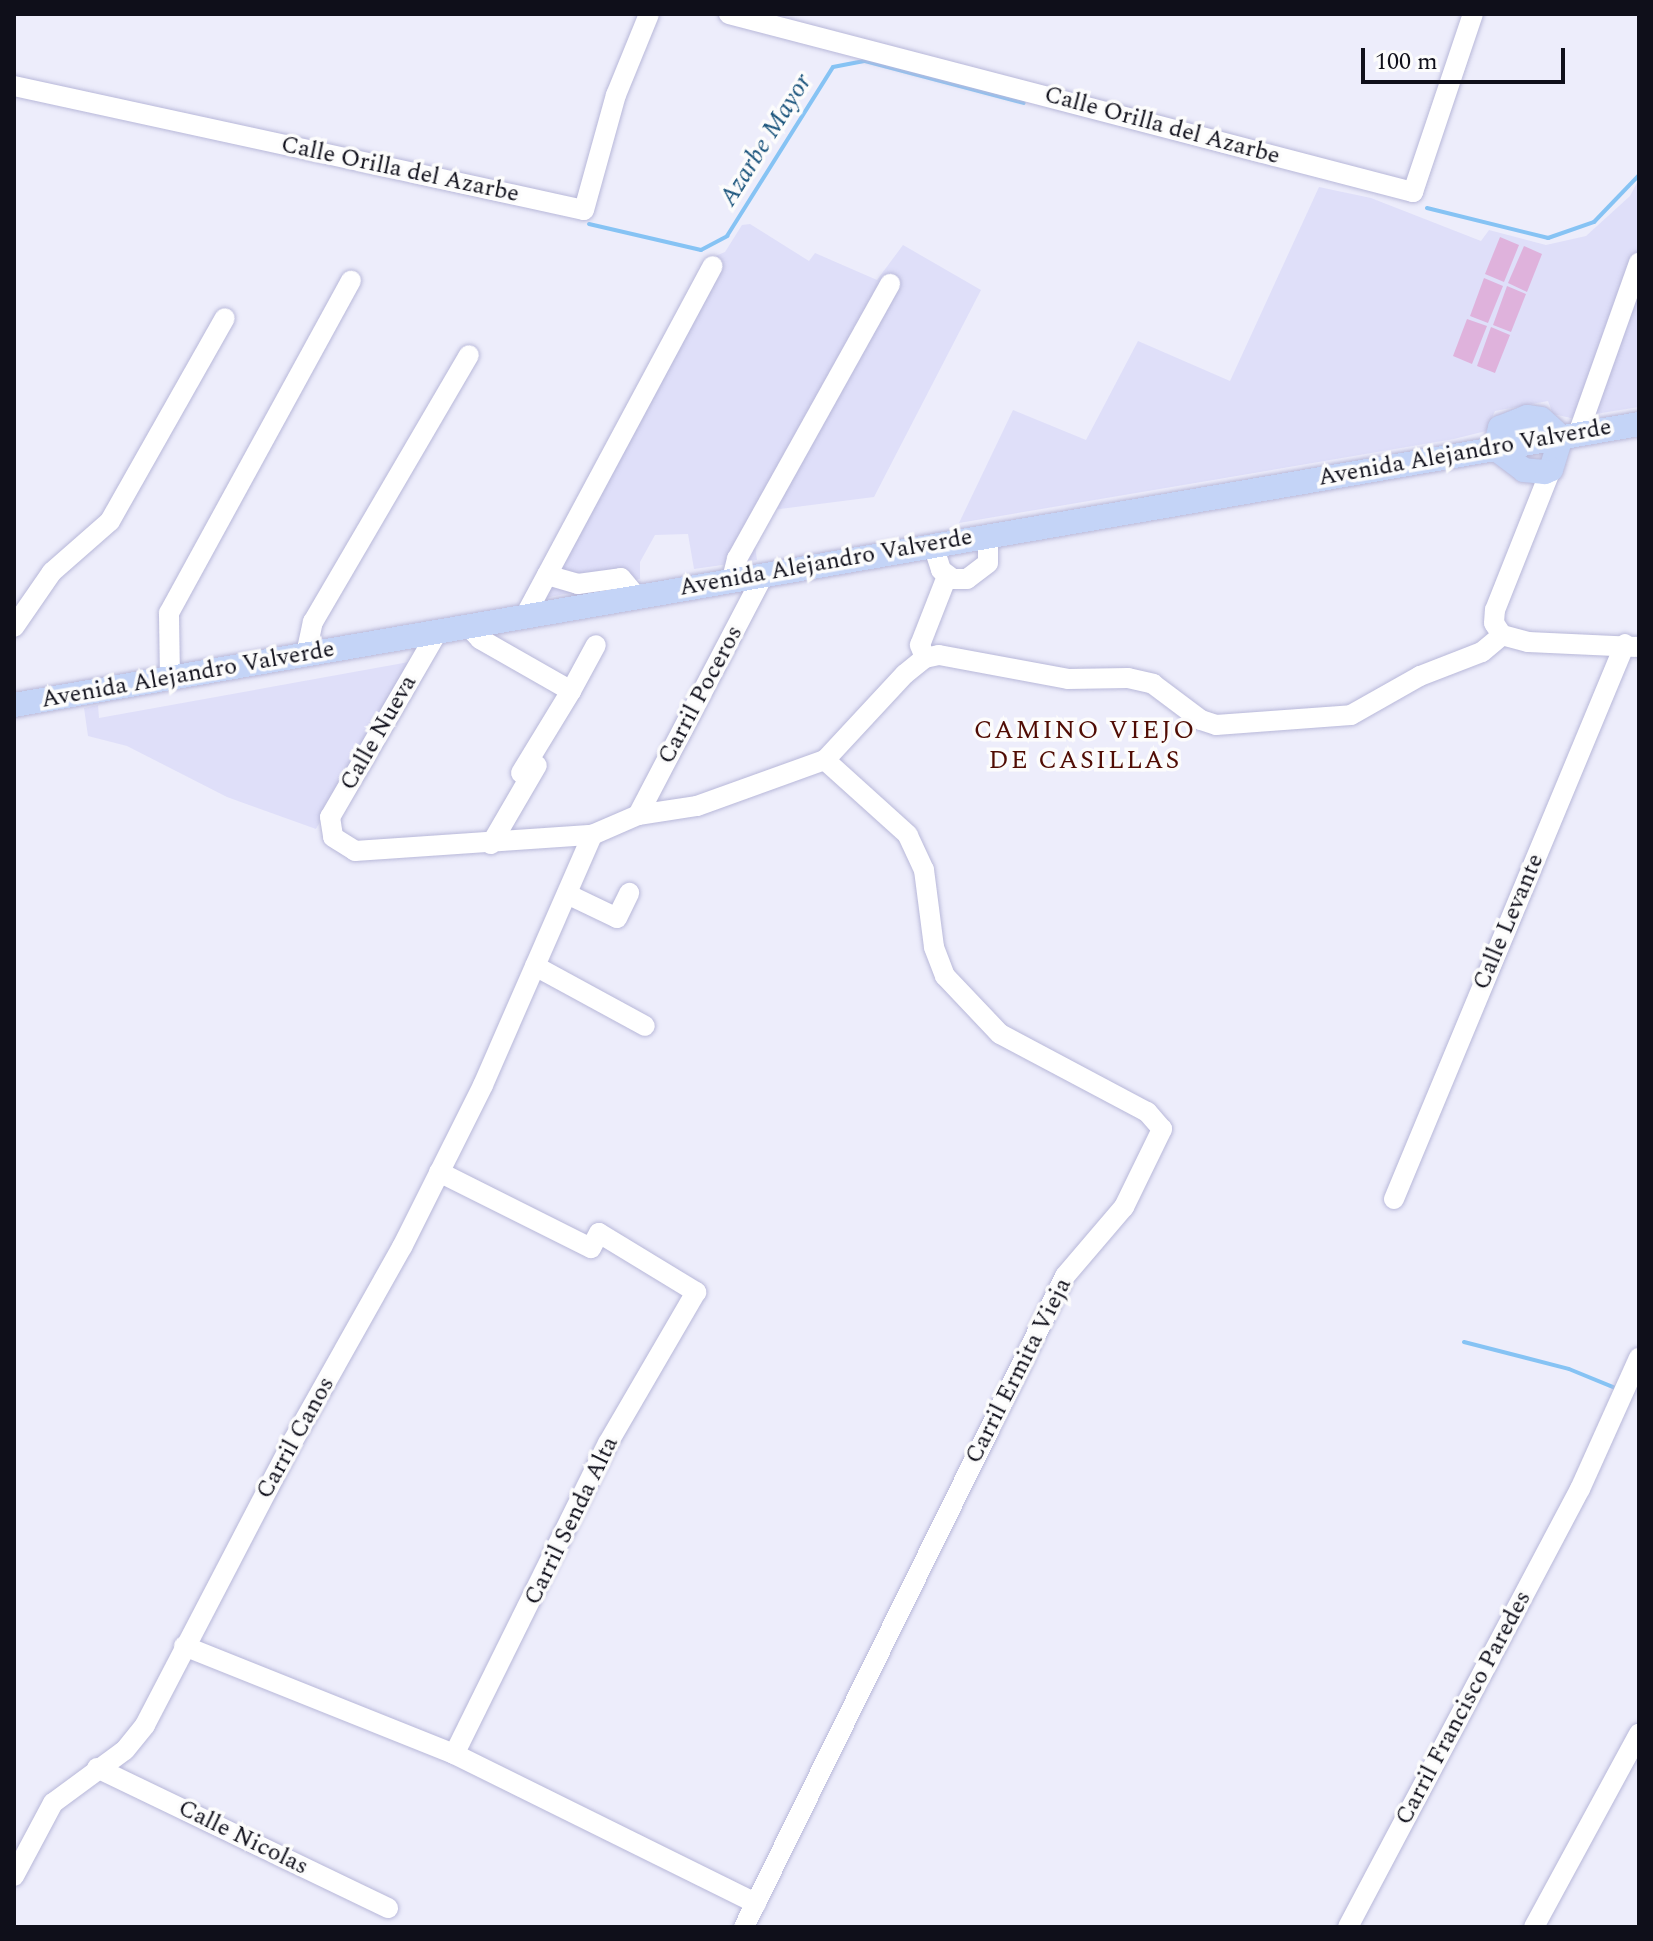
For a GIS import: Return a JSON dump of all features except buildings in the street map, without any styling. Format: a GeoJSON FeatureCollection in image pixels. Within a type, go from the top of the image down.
{"type":"FeatureCollection","features":[{"type":"Feature","properties":{"kind":"main road","name":"Avenida Alejandro Valverde"},"geometry":{"type":"LineString","coordinates":[[14,705],[1639,424]]}},
{"type":"Feature","properties":{"kind":"main road"},"geometry":{"type":"LineString","coordinates":[[1495,448],[1524,470],[1537,474],[1551,469],[1570,435]]}},
{"type":"Feature","properties":{"kind":"street","name":"Calle Orilla del Azarbe"},"geometry":{"type":"LineString","coordinates":[[14,86],[584,210],[616,95],[649,14]]}},
{"type":"Feature","properties":{"kind":"street","name":"Calle Orilla del Azarbe"},"geometry":{"type":"LineString","coordinates":[[729,14],[1413,192],[1473,14]]}},
{"type":"Feature","properties":{"kind":"street"},"geometry":{"type":"LineString","coordinates":[[1570,435],[1639,263]]}},
{"type":"Feature","properties":{"kind":"street"},"geometry":{"type":"LineString","coordinates":[[525,616],[713,266]]}},
{"type":"Feature","properties":{"kind":"street"},"geometry":{"type":"LineString","coordinates":[[170,679],[169,613],[351,280]]}},
{"type":"Feature","properties":{"kind":"street"},"geometry":{"type":"LineString","coordinates":[[732,579],[737,559],[890,284]]}},
{"type":"Feature","properties":{"kind":"street"},"geometry":{"type":"LineString","coordinates":[[14,627],[52,572],[91,543],[110,521],[225,318]]}},
{"type":"Feature","properties":{"kind":"street"},"geometry":{"type":"LineString","coordinates":[[306,654],[313,622],[469,355]]}},
{"type":"Feature","properties":{"kind":"street"},"geometry":{"type":"LineString","coordinates":[[1551,469],[1495,610],[1494,623],[1502,635],[1528,642],[1632,646]]}},
{"type":"Feature","properties":{"kind":"street"},"geometry":{"type":"LineString","coordinates":[[1524,470],[1540,496]]}},
{"type":"Feature","properties":{"kind":"street"},"geometry":{"type":"LineString","coordinates":[[933,545],[935,561],[947,576],[967,579],[984,569],[990,557],[988,535]]}},
{"type":"Feature","properties":{"kind":"street","name":"Carril Poceros"},"geometry":{"type":"LineString","coordinates":[[638,815],[764,574]]}},
{"type":"Feature","properties":{"kind":"street"},"geometry":{"type":"LineString","coordinates":[[547,575],[578,584],[621,578],[636,596]]}},
{"type":"Feature","properties":{"kind":"street"},"geometry":{"type":"LineString","coordinates":[[925,658],[920,645],[947,576]]}},
{"type":"Feature","properties":{"kind":"street"},"geometry":{"type":"LineString","coordinates":[[468,626],[480,639],[572,699]]}},
{"type":"Feature","properties":{"kind":"street","name":"Calle Nueva"},"geometry":{"type":"LineString","coordinates":[[438,631],[330,817],[333,837],[355,851],[491,844]]}},
{"type":"Feature","properties":{"kind":"street"},"geometry":{"type":"LineString","coordinates":[[491,844],[592,835],[638,815],[697,806],[825,760],[925,658],[939,655],[1068,679],[1128,678],[1153,684],[1201,720],[1216,725],[1351,715],[1420,676],[1482,652],[1502,635]]}},
{"type":"Feature","properties":{"kind":"street"},"geometry":{"type":"LineString","coordinates":[[491,844],[572,699],[596,645]]}},
{"type":"Feature","properties":{"kind":"street","name":"Calle Levante"},"geometry":{"type":"LineString","coordinates":[[1394,1199],[1632,646]]}},
{"type":"Feature","properties":{"kind":"street"},"geometry":{"type":"LineString","coordinates":[[521,773],[572,699]]}},
{"type":"Feature","properties":{"kind":"street","name":"Carril Ermita Vieja"},"geometry":{"type":"LineString","coordinates":[[744,1927],[1065,1276],[1124,1207],[1162,1129],[1147,1112],[1000,1034],[945,976],[934,947],[924,870],[908,835],[825,760]]}},
{"type":"Feature","properties":{"kind":"street","name":"Carril Canos"},"geometry":{"type":"LineString","coordinates":[[14,1876],[53,1803],[139,1735],[439,1172],[592,835]]}},
{"type":"Feature","properties":{"kind":"street"},"geometry":{"type":"LineString","coordinates":[[567,894],[617,918],[629,893]]}},
{"type":"Feature","properties":{"kind":"street"},"geometry":{"type":"LineString","coordinates":[[535,966],[645,1026]]}},
{"type":"Feature","properties":{"kind":"street","name":"Carril Senda Alta"},"geometry":{"type":"LineString","coordinates":[[439,1172],[591,1248],[599,1233],[696,1292],[608,1443],[454,1754]]}},
{"type":"Feature","properties":{"kind":"street","name":"Carril Francisco Paredes"},"geometry":{"type":"LineString","coordinates":[[1348,1927],[1580,1489],[1639,1358]]}},
{"type":"Feature","properties":{"kind":"street"},"geometry":{"type":"LineString","coordinates":[[184,1646],[454,1754],[756,1903]]}},
{"type":"Feature","properties":{"kind":"street"},"geometry":{"type":"LineString","coordinates":[[1534,1927],[1639,1734]]}},
{"type":"Feature","properties":{"kind":"street","name":"Calle Nicolas"},"geometry":{"type":"LineString","coordinates":[[97,1768],[388,1908]]}},
{"type":"Feature","properties":{"kind":"shaded area"},"geometry":{"type":"Polygon","coordinates":[[[1639,179],[1639,407],[1571,418],[1553,414],[1548,401],[1495,411],[1486,431],[1454,439],[959,523],[1013,410],[1086,440],[1138,341],[1230,381],[1319,187],[1371,198],[1481,241],[1489,230],[1546,245],[1586,236],[1630,196],[1639,179]]]}},
{"type":"Feature","properties":{"kind":"shaded area"},"geometry":{"type":"Polygon","coordinates":[[[750,224],[809,261],[815,253],[877,280],[903,245],[981,290],[874,497],[772,510],[754,539],[757,560],[694,569],[688,534],[655,535],[640,562],[640,579],[520,603],[706,260],[725,252],[742,225],[750,224]]]}},
{"type":"Feature","properties":{"kind":"shaded area"},"geometry":{"type":"Polygon","coordinates":[[[1500,237],[1519,245],[1504,282],[1485,274],[1500,237]]]}},
{"type":"Feature","properties":{"kind":"shaded area"},"geometry":{"type":"Polygon","coordinates":[[[1524,246],[1542,254],[1527,292],[1508,283],[1524,246]]]}},
{"type":"Feature","properties":{"kind":"shaded area"},"geometry":{"type":"Polygon","coordinates":[[[1484,278],[1503,286],[1488,323],[1470,316],[1484,278]]]}},
{"type":"Feature","properties":{"kind":"shaded area"},"geometry":{"type":"Polygon","coordinates":[[[1507,286],[1526,294],[1511,332],[1493,325],[1507,286]]]}},
{"type":"Feature","properties":{"kind":"shaded area"},"geometry":{"type":"Polygon","coordinates":[[[1467,319],[1487,326],[1472,364],[1453,356],[1467,319]]]}},
{"type":"Feature","properties":{"kind":"shaded area"},"geometry":{"type":"Polygon","coordinates":[[[1491,327],[1510,335],[1495,373],[1477,366],[1491,327]]]}},
{"type":"Feature","properties":{"kind":"shaded area"},"geometry":{"type":"Polygon","coordinates":[[[409,662],[316,829],[227,797],[127,746],[88,736],[84,708],[98,705],[99,718],[409,662]]]}},
{"type":"Feature","properties":{"kind":"waterway","name":"Azarbe Mayor"},"geometry":{"type":"LineString","coordinates":[[589,224],[701,250],[727,236],[833,67],[865,61],[1024,103]]}},
{"type":"Feature","properties":{"kind":"waterway","name":"Azarbe Mayor"},"geometry":{"type":"LineString","coordinates":[[1427,208],[1548,238],[1594,222],[1639,175]]}},
{"type":"Feature","properties":{"kind":"waterway"},"geometry":{"type":"LineString","coordinates":[[1464,1342],[1569,1369],[1618,1389]]}},
{"type":"Feature","properties":{"kind":"district","name":"CAMINO VIEJO DE CASILLAS"},"geometry":{"type":"Point","coordinates":[1085,746]}}]}
